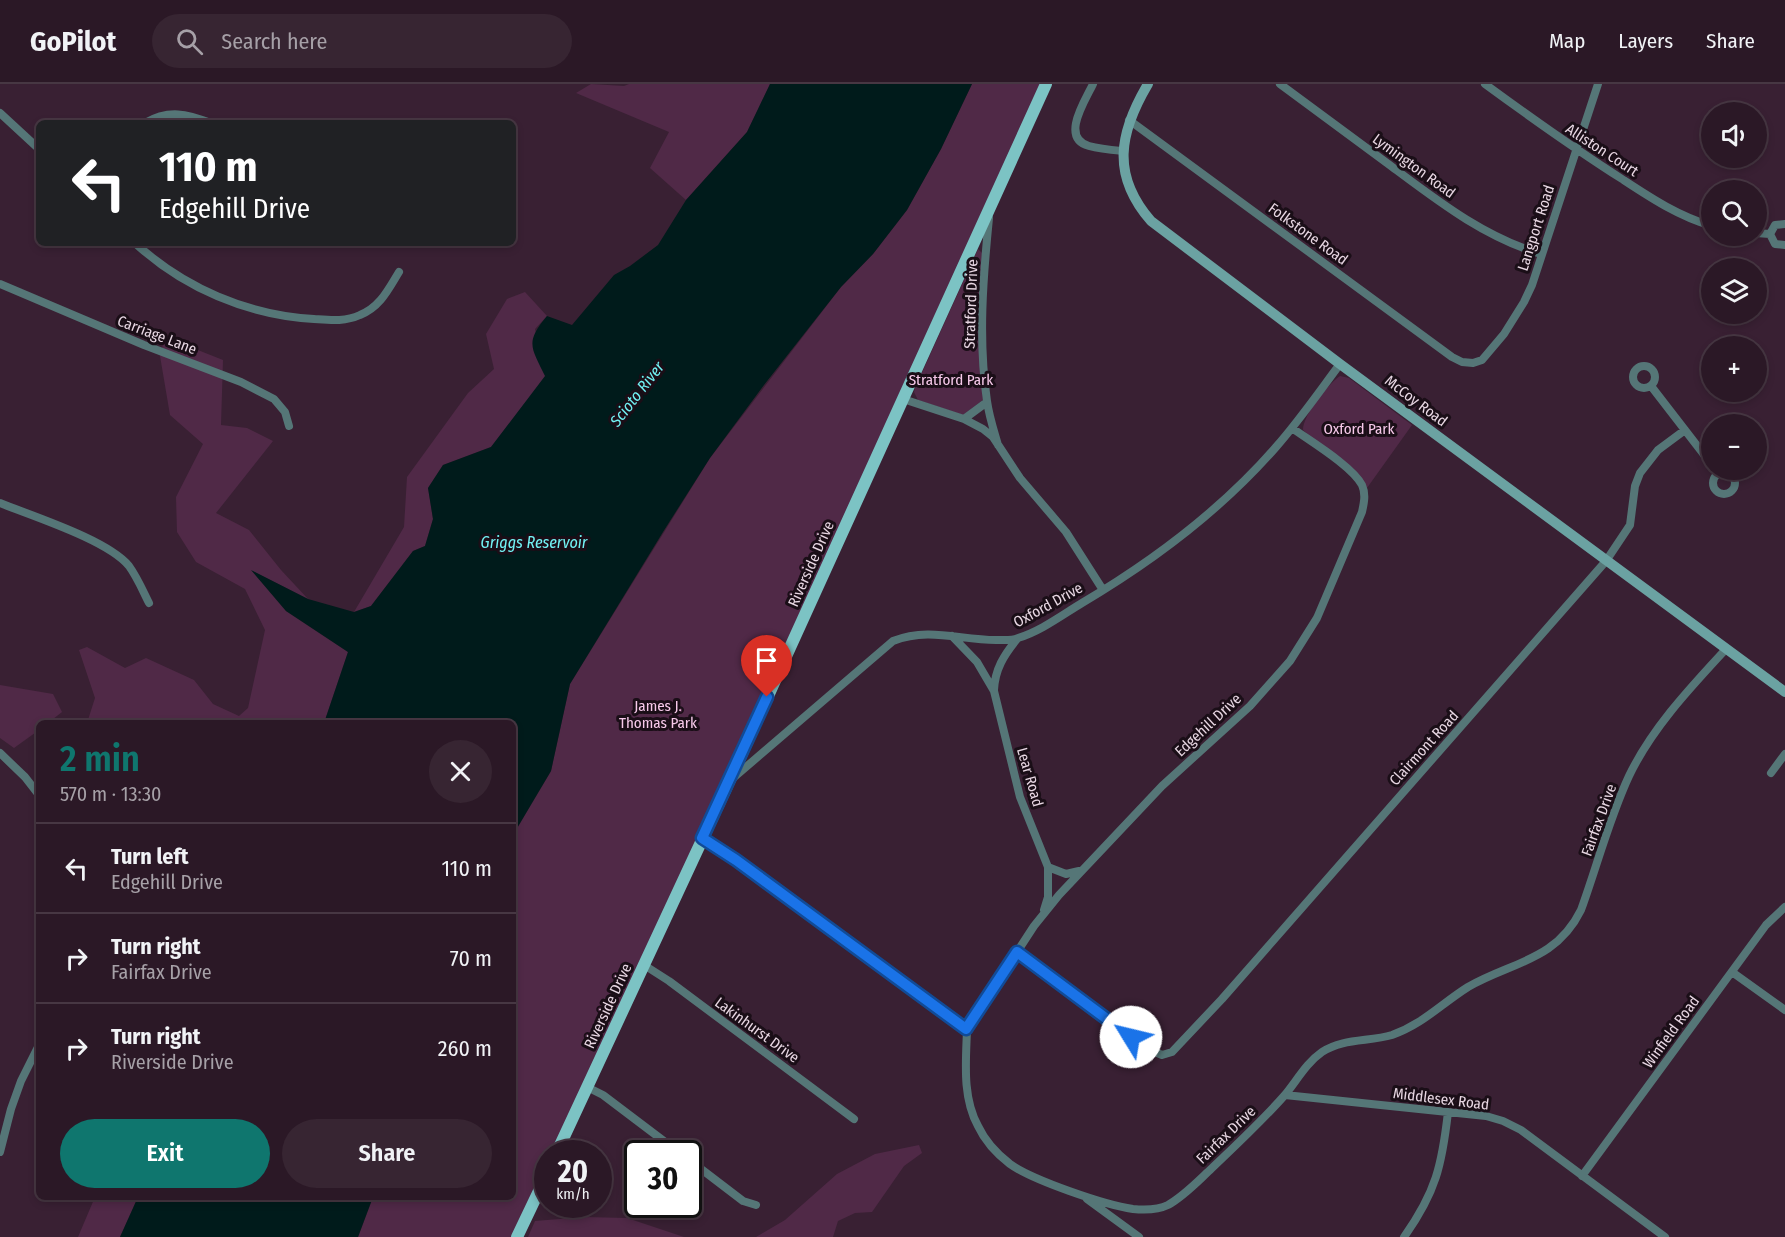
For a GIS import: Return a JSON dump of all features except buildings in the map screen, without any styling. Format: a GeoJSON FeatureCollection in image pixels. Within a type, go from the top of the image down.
{"type":"FeatureCollection","features":[{"type":"Feature","properties":{"kind":"main road","name":"Riverside Drive"},"geometry":{"type":"LineString","coordinates":[[562,1140],[729,782],[1046,84]]}},
{"type":"Feature","properties":{"kind":"main road","name":"McCoy Road"},"geometry":{"type":"LineString","coordinates":[[1148,84],[1129,120],[1123,151],[1125,173],[1133,195],[1151,221],[1340,364],[1785,692]]}},
{"type":"Feature","properties":{"kind":"main road"},"geometry":{"type":"LineString","coordinates":[[517,1237],[534,1201]]}},
{"type":"Feature","properties":{"kind":"street"},"geometry":{"type":"LineString","coordinates":[[1093,84],[1075,123],[1076,136],[1088,146],[1123,151]]}},
{"type":"Feature","properties":{"kind":"street","name":"Lymington Road"},"geometry":{"type":"LineString","coordinates":[[1280,84],[1455,213],[1499,238],[1541,254]]}},
{"type":"Feature","properties":{"kind":"street","name":"Alliston Court"},"geometry":{"type":"LineString","coordinates":[[1485,84],[1576,150],[1676,213],[1701,222]]}},
{"type":"Feature","properties":{"kind":"street","name":"Langport Road"},"geometry":{"type":"LineString","coordinates":[[1473,363],[1482,360],[1490,352],[1516,317],[1532,285],[1598,84]]}},
{"type":"Feature","properties":{"kind":"street"},"geometry":{"type":"LineString","coordinates":[[0,113],[36,146]]}},
{"type":"Feature","properties":{"kind":"street"},"geometry":{"type":"LineString","coordinates":[[152,120],[166,114],[178,113],[189,114],[204,120]]}},
{"type":"Feature","properties":{"kind":"street","name":"Folkstone Road"},"geometry":{"type":"LineString","coordinates":[[1129,120],[1452,357],[1462,362],[1473,363]]}},
{"type":"Feature","properties":{"kind":"street","name":"Stratford Drive"},"geometry":{"type":"LineString","coordinates":[[989,207],[982,317],[983,367],[987,402],[998,445]]}},
{"type":"Feature","properties":{"kind":"street"},"geometry":{"type":"LineString","coordinates":[[1770,234],[1775,225],[1785,224]]}},
{"type":"Feature","properties":{"kind":"street"},"geometry":{"type":"LineString","coordinates":[[1770,234],[1775,244],[1785,245]]}},
{"type":"Feature","properties":{"kind":"street"},"geometry":{"type":"LineString","coordinates":[[138,246],[153,260],[192,285],[235,304],[296,318],[345,320],[360,315],[382,299],[399,272]]}},
{"type":"Feature","properties":{"kind":"street","name":"Carriage Lane"},"geometry":{"type":"LineString","coordinates":[[0,284],[144,345],[241,382],[274,399],[285,412],[289,426]]}},
{"type":"Feature","properties":{"kind":"street","name":"Oxford Drive"},"geometry":{"type":"LineString","coordinates":[[729,782],[893,641],[908,635],[927,633],[985,640],[1017,639],[1103,590],[1166,548],[1237,488],[1292,428],[1340,364]]}},
{"type":"Feature","properties":{"kind":"street"},"geometry":{"type":"LineString","coordinates":[[1651,386],[1701,451]]}},
{"type":"Feature","properties":{"kind":"street","name":"Stratford Drive"},"geometry":{"type":"LineString","coordinates":[[903,399],[964,419],[983,429],[998,445],[1020,478],[1066,532],[1103,590]]}},
{"type":"Feature","properties":{"kind":"street"},"geometry":{"type":"LineString","coordinates":[[964,419],[987,402]]}},
{"type":"Feature","properties":{"kind":"street","name":"Edgehill Drive"},"geometry":{"type":"LineString","coordinates":[[966,1029],[1043,914],[1081,870],[1162,786],[1250,706],[1277,677],[1317,618],[1358,523],[1365,499],[1362,486],[1354,475],[1292,428]]}},
{"type":"Feature","properties":{"kind":"street","name":"Clairmont Road"},"geometry":{"type":"LineString","coordinates":[[1017,952],[1156,1055],[1172,1052],[1209,1013],[1606,561],[1629,525],[1635,486],[1640,472],[1658,450],[1685,430]]}},
{"type":"Feature","properties":{"kind":"street"},"geometry":{"type":"LineString","coordinates":[[0,503],[91,540],[111,551],[128,565],[149,603]]}},
{"type":"Feature","properties":{"kind":"street","name":"Lear Road"},"geometry":{"type":"LineString","coordinates":[[951,636],[977,662],[994,691],[1020,797],[1048,867],[1048,897],[1043,914]]}},
{"type":"Feature","properties":{"kind":"street","name":"Lear Road"},"geometry":{"type":"LineString","coordinates":[[994,691],[995,675],[1001,661],[1017,639]]}},
{"type":"Feature","properties":{"kind":"street","name":"Fairfax Drive"},"geometry":{"type":"LineString","coordinates":[[966,1029],[966,1091],[977,1125],[986,1140],[1011,1165],[1082,1195],[1134,1209],[1157,1209],[1169,1204],[1214,1166],[1285,1095],[1322,1052],[1345,1042],[1389,1036],[1407,1029],[1423,1021],[1451,998],[1475,983],[1536,957],[1564,936],[1581,910],[1629,777],[1651,738],[1674,708],[1726,650]]}},
{"type":"Feature","properties":{"kind":"street"},"geometry":{"type":"LineString","coordinates":[[0,753],[36,791]]}},
{"type":"Feature","properties":{"kind":"street"},"geometry":{"type":"LineString","coordinates":[[1771,773],[1785,754]]}},
{"type":"Feature","properties":{"kind":"street"},"geometry":{"type":"LineString","coordinates":[[702,838],[736,860],[966,1029]]}},
{"type":"Feature","properties":{"kind":"street"},"geometry":{"type":"LineString","coordinates":[[1048,867],[1066,874],[1081,870]]}},
{"type":"Feature","properties":{"kind":"street","name":"Winfield Road"},"geometry":{"type":"LineString","coordinates":[[1582,1176],[1766,925],[1785,907]]}},
{"type":"Feature","properties":{"kind":"street","name":"Lakinhurst Drive"},"geometry":{"type":"LineString","coordinates":[[644,965],[669,981],[854,1119]]}},
{"type":"Feature","properties":{"kind":"street"},"geometry":{"type":"LineString","coordinates":[[1732,972],[1785,1010]]}},
{"type":"Feature","properties":{"kind":"street"},"geometry":{"type":"LineString","coordinates":[[0,1152],[11,1109],[21,1081],[36,1051]]}},
{"type":"Feature","properties":{"kind":"street"},"geometry":{"type":"LineString","coordinates":[[587,1086],[603,1095],[662,1140]]}},
{"type":"Feature","properties":{"kind":"street","name":"Middlesex Road"},"geometry":{"type":"LineString","coordinates":[[1285,1095],[1486,1116],[1503,1121],[1521,1130],[1665,1237]]}},
{"type":"Feature","properties":{"kind":"street"},"geometry":{"type":"LineString","coordinates":[[1404,1237],[1428,1199],[1436,1179],[1443,1154],[1448,1112]]}},
{"type":"Feature","properties":{"kind":"street"},"geometry":{"type":"LineString","coordinates":[[702,1170],[747,1204],[756,1205]]}},
{"type":"Feature","properties":{"kind":"street"},"geometry":{"type":"LineString","coordinates":[[1082,1195],[1139,1237]]}},
{"type":"Feature","properties":{"kind":"green space"},"geometry":{"type":"Polygon","coordinates":[[[591,84],[624,86],[629,84],[770,84],[747,132],[686,200],[650,168],[669,132],[576,93],[591,84]]]}},
{"type":"Feature","properties":{"kind":"green space","name":"James J. Thomas Park"},"geometry":{"type":"Polygon","coordinates":[[[972,84],[1046,84],[562,1140],[534,1140],[534,1200],[517,1237],[358,1237],[372,1200],[516,1200],[516,830],[551,771],[570,684],[710,458],[841,287],[873,254],[907,210],[941,149],[972,84]]]}},
{"type":"Feature","properties":{"kind":"green space","name":"Stratford Park"},"geometry":{"type":"Polygon","coordinates":[[[978,249],[982,253],[978,319],[983,400],[963,415],[918,400],[914,392],[978,249]]]}},
{"type":"Feature","properties":{"kind":"green space"},"geometry":{"type":"Polygon","coordinates":[[[525,292],[547,316],[535,329],[546,376],[491,447],[443,465],[428,488],[433,519],[425,546],[413,551],[371,606],[354,612],[404,527],[407,477],[468,393],[494,369],[486,334],[507,299],[525,292]]]}},
{"type":"Feature","properties":{"kind":"green space"},"geometry":{"type":"Polygon","coordinates":[[[165,337],[223,360],[221,425],[247,428],[273,441],[216,513],[249,530],[308,599],[252,571],[286,611],[348,652],[325,720],[88,720],[95,698],[79,650],[87,647],[125,668],[146,658],[194,680],[213,704],[239,716],[248,708],[265,630],[245,589],[196,562],[177,532],[176,497],[203,444],[170,415],[160,356],[165,337]]]}},
{"type":"Feature","properties":{"kind":"green space","name":"Oxford Park"},"geometry":{"type":"Polygon","coordinates":[[[1340,376],[1349,378],[1412,425],[1367,488],[1303,430],[1307,416],[1317,400],[1340,376]]]}},
{"type":"Feature","properties":{"kind":"green space"},"geometry":{"type":"Polygon","coordinates":[[[0,685],[53,694],[62,712],[52,720],[36,720],[36,732],[14,748],[0,738],[0,685]]]}},
{"type":"Feature","properties":{"kind":"green space"},"geometry":{"type":"Polygon","coordinates":[[[919,1145],[922,1153],[904,1166],[872,1212],[855,1213],[838,1221],[833,1237],[756,1237],[785,1220],[837,1174],[875,1154],[919,1145]]]}},
{"type":"Feature","properties":{"kind":"green space"},"geometry":{"type":"Polygon","coordinates":[[[94,1200],[137,1200],[120,1237],[78,1237],[94,1200]]]}},
{"type":"Feature","properties":{"kind":"green space"},"geometry":{"type":"Polygon","coordinates":[[[572,1218],[627,1218],[684,1237],[528,1237],[535,1221],[572,1218]]]}},
{"type":"Feature","properties":{"kind":"water","name":"Griggs Reservoir"},"geometry":{"type":"Polygon","coordinates":[[[770,84],[972,84],[941,149],[907,210],[873,254],[841,287],[710,458],[570,684],[551,771],[516,830],[516,720],[325,720],[348,652],[286,611],[251,570],[308,599],[354,612],[371,606],[413,551],[425,546],[433,519],[428,488],[443,465],[491,447],[545,376],[532,346],[535,333],[547,316],[572,325],[614,275],[658,245],[686,200],[747,132],[770,84]]]}},
{"type":"Feature","properties":{"kind":"water"},"geometry":{"type":"Polygon","coordinates":[[[137,1200],[372,1200],[358,1237],[120,1237],[137,1200]]]}},
{"type":"Feature","properties":{"kind":"route"},"geometry":{"type":"LineString","coordinates":[[767,697],[702,838],[736,860],[966,1029],[1017,952],[1131,1037]]}},
{"type":"Feature","properties":{"kind":"water label","name":"Scioto River"},"geometry":{"type":"Point","coordinates":[637,394]}}]}
